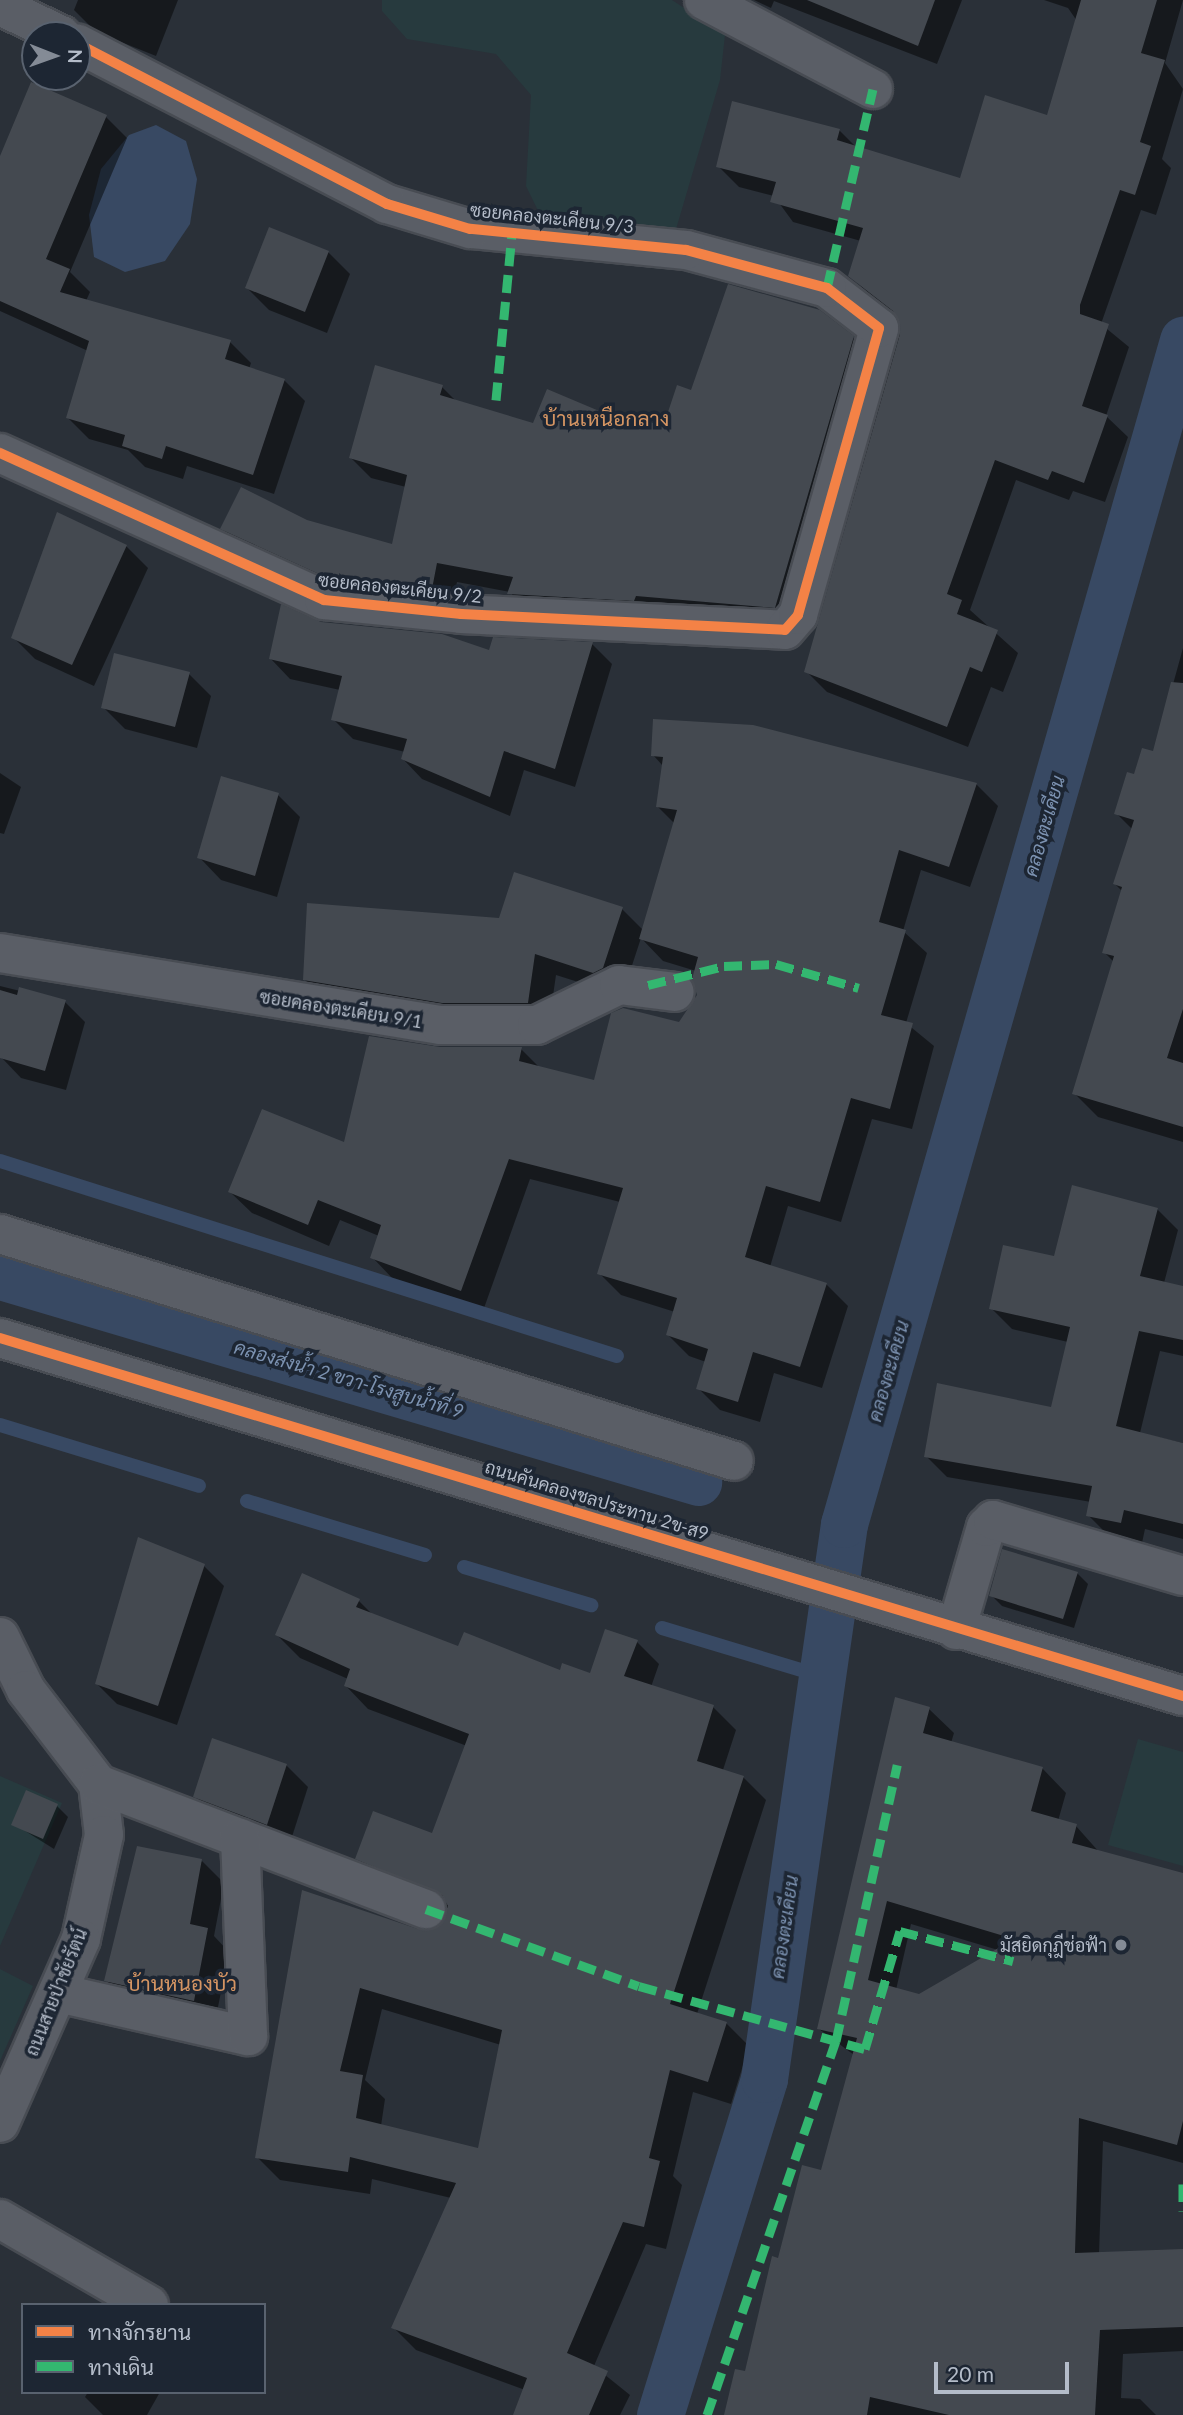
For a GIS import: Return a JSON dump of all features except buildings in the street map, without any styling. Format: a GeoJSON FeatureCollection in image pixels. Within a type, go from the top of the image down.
{"type":"FeatureCollection","features":[{"type":"Feature","properties":{"kind":"street"},"geometry":{"type":"LineString","coordinates":[[705,0],[873,89]]}},
{"type":"Feature","properties":{"kind":"street"},"geometry":{"type":"LineString","coordinates":[[0,6],[32,21]]}},
{"type":"Feature","properties":{"kind":"street","name":"ซอยคลองตะเคียน 9/3"},"geometry":{"type":"LineString","coordinates":[[91,50],[387,204],[470,229],[686,250],[827,288],[879,328],[798,615],[785,630]]}},
{"type":"Feature","properties":{"kind":"street","name":"ซอยคลองตะเคียน 9/2"},"geometry":{"type":"LineString","coordinates":[[0,453],[324,600],[461,614],[785,630]]}},
{"type":"Feature","properties":{"kind":"street","name":"ซอยคลองตะเคียน 9/1"},"geometry":{"type":"LineString","coordinates":[[0,953],[440,1025],[537,1025],[619,985],[675,992]]}},
{"type":"Feature","properties":{"kind":"street"},"geometry":{"type":"LineString","coordinates":[[0,1234],[733,1461]]}},
{"type":"Feature","properties":{"kind":"street","name":"ถนนคันคลองชลประทาน 2ข-ส9"},"geometry":{"type":"LineString","coordinates":[[0,1338],[916,1618],[1183,1696]]}},
{"type":"Feature","properties":{"kind":"street"},"geometry":{"type":"LineString","coordinates":[[956,1630],[985,1527],[993,1520],[1183,1576]]}},
{"type":"Feature","properties":{"kind":"street"},"geometry":{"type":"LineString","coordinates":[[0,1636],[26,1690],[98,1784],[426,1909]]}},
{"type":"Feature","properties":{"kind":"street","name":"ถนนสายป่าชัยรัตน์"},"geometry":{"type":"LineString","coordinates":[[0,2123],[81,1939],[104,1835],[98,1784]]}},
{"type":"Feature","properties":{"kind":"street"},"geometry":{"type":"LineString","coordinates":[[58,1993],[248,2036],[240,1838]]}},
{"type":"Feature","properties":{"kind":"street"},"geometry":{"type":"LineString","coordinates":[[0,2219],[146,2303]]}},
{"type":"Feature","properties":{"kind":"green space"},"geometry":{"type":"Polygon","coordinates":[[[382,0],[672,0],[725,35],[720,80],[674,236],[544,223],[526,186],[531,95],[496,54],[407,39],[382,11],[382,0]]]}},
{"type":"Feature","properties":{"kind":"green space"},"geometry":{"type":"Polygon","coordinates":[[[1138,1739],[1183,1752],[1183,1866],[1108,1845],[1138,1739]]]}},
{"type":"Feature","properties":{"kind":"green space"},"geometry":{"type":"Polygon","coordinates":[[[0,1776],[62,1803],[0,1946],[0,1776]]]}},
{"type":"Feature","properties":{"kind":"green space"},"geometry":{"type":"Polygon","coordinates":[[[0,1969],[33,1986],[0,2061],[0,1969]]]}},
{"type":"Feature","properties":{"kind":"water"},"geometry":{"type":"Polygon","coordinates":[[[156,125],[186,141],[197,179],[190,224],[165,261],[125,272],[94,257],[89,215],[101,169],[129,135],[156,125]]]}},
{"type":"Feature","properties":{"kind":"waterway","name":"คลองตะเคียน"},"geometry":{"type":"LineString","coordinates":[[660,2415],[764,2079],[844,1524],[1183,340]]}},
{"type":"Feature","properties":{"kind":"waterway"},"geometry":{"type":"LineString","coordinates":[[0,1161],[617,1356]]}},
{"type":"Feature","properties":{"kind":"waterway","name":"คลองส่งน้ำ 2 ขวา-โรงสูบน้ำที่ 9"},"geometry":{"type":"LineString","coordinates":[[0,1276],[698,1482]]}},
{"type":"Feature","properties":{"kind":"waterway"},"geometry":{"type":"LineString","coordinates":[[0,1425],[199,1486]]}},
{"type":"Feature","properties":{"kind":"waterway"},"geometry":{"type":"LineString","coordinates":[[247,1501],[425,1555]]}},
{"type":"Feature","properties":{"kind":"waterway"},"geometry":{"type":"LineString","coordinates":[[464,1567],[591,1605]]}},
{"type":"Feature","properties":{"kind":"waterway"},"geometry":{"type":"LineString","coordinates":[[662,1628],[818,1675]]}},
{"type":"Feature","properties":{"kind":"marked path"},"geometry":{"type":"LineString","coordinates":[[827,288],[873,89]]}},
{"type":"Feature","properties":{"kind":"marked path"},"geometry":{"type":"LineString","coordinates":[[496,400],[512,234]]}},
{"type":"Feature","properties":{"kind":"marked path"},"geometry":{"type":"LineString","coordinates":[[648,985],[724,966],[776,964],[859,988]]}},
{"type":"Feature","properties":{"kind":"marked path"},"geometry":{"type":"LineString","coordinates":[[707,2415],[836,2041],[897,1765]]}},
{"type":"Feature","properties":{"kind":"marked path"},"geometry":{"type":"LineString","coordinates":[[426,1909],[639,1986],[865,2049],[900,1931],[1013,1961]]}},
{"type":"Feature","properties":{"kind":"marked path"},"geometry":{"type":"LineString","coordinates":[[1183,2184],[1183,2211]]}},
{"type":"Feature","properties":{"kind":"cycle path"},"geometry":{"type":"LineString","coordinates":[[0,453],[324,600],[461,614],[785,630],[798,615],[879,328],[827,288],[686,250],[470,229],[387,204],[91,50]]}},
{"type":"Feature","properties":{"kind":"cycle path"},"geometry":{"type":"LineString","coordinates":[[0,1338],[1183,1696]]}},
{"type":"Feature","properties":{"kind":"place","name":"มัสยิดกุฎีช่อฟ้า"},"geometry":{"type":"Point","coordinates":[1121,1945]}},
{"type":"Feature","properties":{"kind":"district","name":"บ้านเหนือกลาง"},"geometry":{"type":"Point","coordinates":[606,418]}},
{"type":"Feature","properties":{"kind":"district","name":"บ้านหนองบัว"},"geometry":{"type":"Point","coordinates":[182,1983]}}]}
